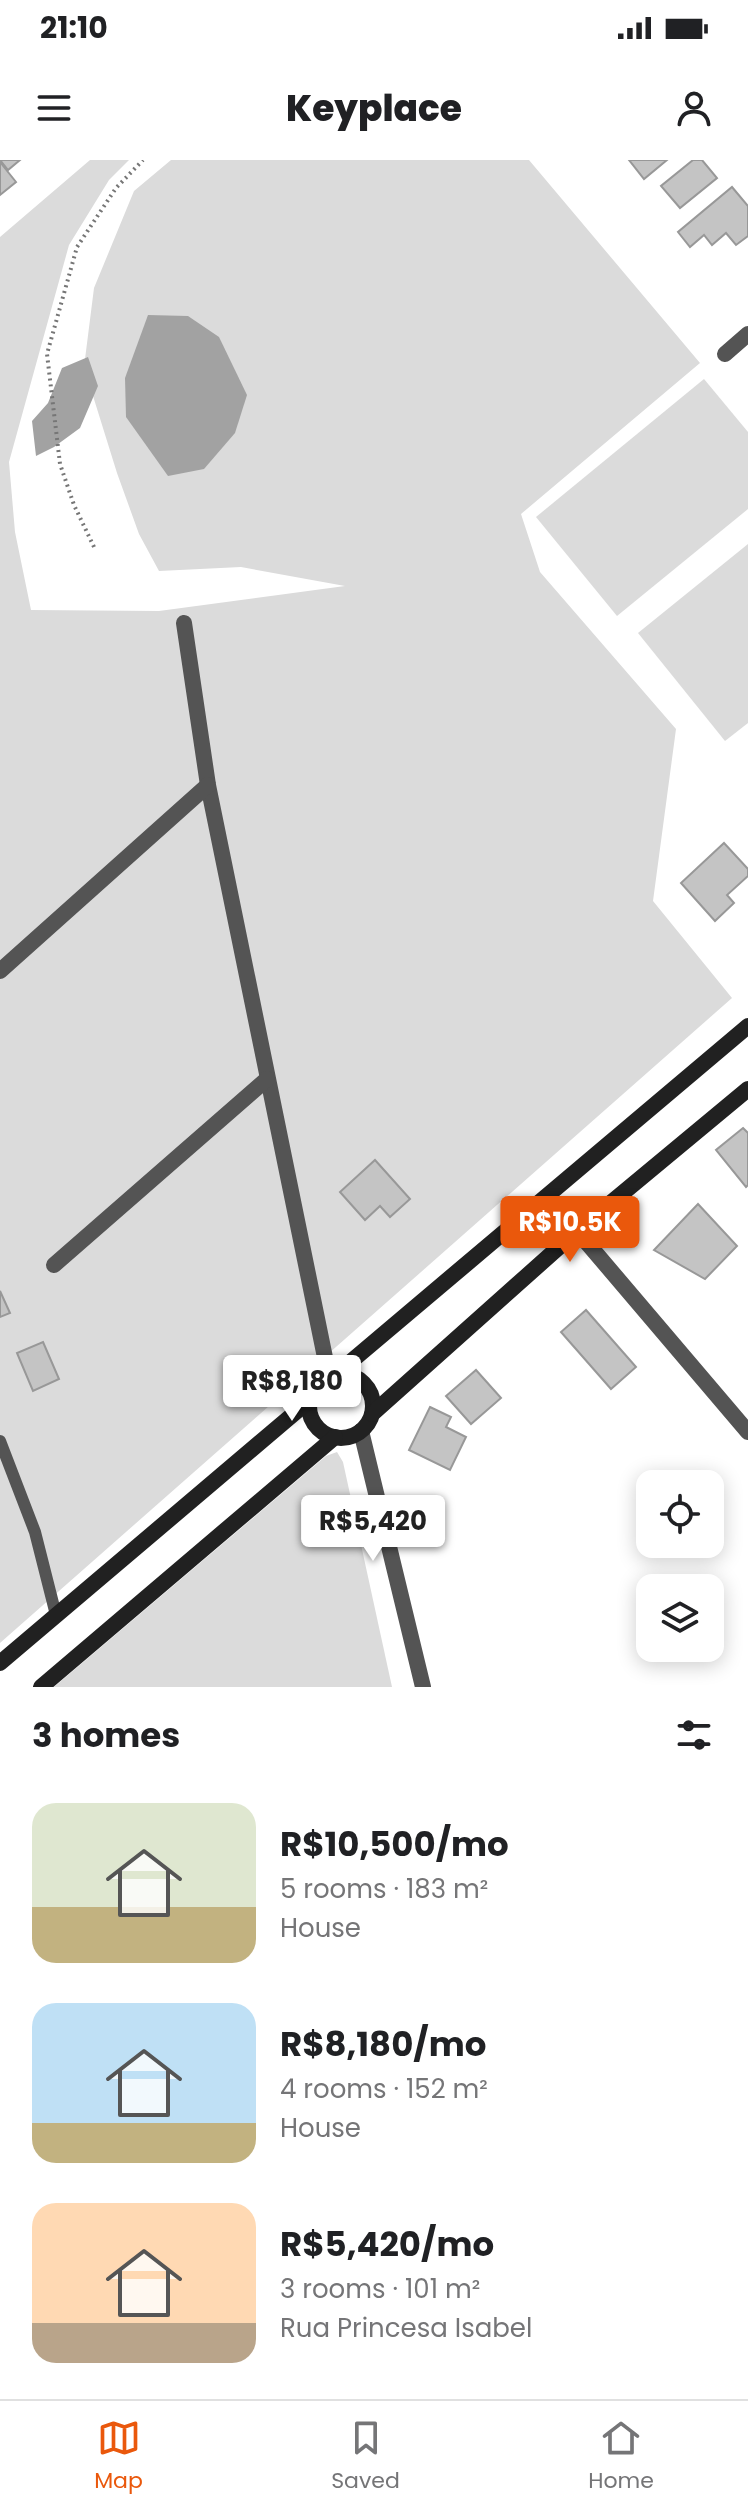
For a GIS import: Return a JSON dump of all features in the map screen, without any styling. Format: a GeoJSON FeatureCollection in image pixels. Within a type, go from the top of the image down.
{"type":"FeatureCollection","features":[{"type":"Feature","properties":{"kind":"street"},"geometry":{"type":"LineString","coordinates":[[725,354],[748,334]]}},
{"type":"Feature","properties":{"kind":"street"},"geometry":{"type":"LineString","coordinates":[[184,623],[208,785],[267,1079],[332,1376]]}},
{"type":"Feature","properties":{"kind":"street"},"geometry":{"type":"LineString","coordinates":[[0,971],[208,785]]}},
{"type":"Feature","properties":{"kind":"street"},"geometry":{"type":"LineString","coordinates":[[0,1663],[310,1400],[316,1386],[332,1376],[748,1026]]}},
{"type":"Feature","properties":{"kind":"street"},"geometry":{"type":"LineString","coordinates":[[54,1265],[267,1079]]}},
{"type":"Feature","properties":{"kind":"street"},"geometry":{"type":"LineString","coordinates":[[310,1400],[312,1420],[318,1428],[335,1437],[353,1436],[361,1431],[372,1414],[577,1231],[748,1089]]}},
{"type":"Feature","properties":{"kind":"street"},"geometry":{"type":"LineString","coordinates":[[577,1231],[748,1432]]}},
{"type":"Feature","properties":{"kind":"street"},"geometry":{"type":"LineString","coordinates":[[332,1376],[353,1377],[361,1382],[371,1396],[372,1414]]}},
{"type":"Feature","properties":{"kind":"street"},"geometry":{"type":"LineString","coordinates":[[361,1431],[424,1686]]}},
{"type":"Feature","properties":{"kind":"street"},"geometry":{"type":"LineString","coordinates":[[41,1687],[335,1437]]}},
{"type":"Feature","properties":{"kind":"lane"},"geometry":{"type":"LineString","coordinates":[[0,1441],[35,1532],[56,1615]]}},
{"type":"Feature","properties":{"kind":"path"},"geometry":{"type":"LineString","coordinates":[[94,547],[74,505],[60,464],[47,354],[77,247],[116,188],[143,160]]}},
{"type":"Feature","properties":{"kind":"shaded area"},"geometry":{"type":"Polygon","coordinates":[[[90,160],[129,160],[109,180],[69,245],[9,462],[15,532],[31,610],[159,611],[345,586],[241,567],[159,571],[139,534],[84,367],[94,288],[134,191],[171,160],[529,160],[700,363],[521,514],[540,572],[676,729],[653,901],[732,998],[0,1643],[0,237],[90,160]]]}},
{"type":"Feature","properties":{"kind":"shaded area"},"geometry":{"type":"Polygon","coordinates":[[[148,315],[188,316],[219,337],[247,395],[235,433],[204,469],[168,476],[126,417],[125,378],[148,315]]]}},
{"type":"Feature","properties":{"kind":"shaded area"},"geometry":{"type":"Polygon","coordinates":[[[88,357],[98,386],[80,428],[36,456],[32,421],[48,403],[62,368],[88,357]]]}},
{"type":"Feature","properties":{"kind":"shaded area"},"geometry":{"type":"Polygon","coordinates":[[[704,379],[748,432],[748,509],[617,616],[536,517],[704,379]]]}},
{"type":"Feature","properties":{"kind":"shaded area"},"geometry":{"type":"Polygon","coordinates":[[[748,544],[748,723],[725,741],[638,633],[748,544]]]}},
{"type":"Feature","properties":{"kind":"shaded area"},"geometry":{"type":"Polygon","coordinates":[[[337,1452],[343,1462],[392,1687],[54,1687],[326,1456],[337,1452]]]}},
{"type":"Feature","properties":{"kind":"building"},"geometry":{"type":"Polygon","coordinates":[[[0,160],[20,160],[8,170],[0,160]]]}},
{"type":"Feature","properties":{"kind":"building"},"geometry":{"type":"Polygon","coordinates":[[[629,160],[667,160],[644,179],[629,160]]]}},
{"type":"Feature","properties":{"kind":"building"},"geometry":{"type":"Polygon","coordinates":[[[693,160],[702,160],[717,178],[680,208],[661,186],[693,160]]]}},
{"type":"Feature","properties":{"kind":"building"},"geometry":{"type":"Polygon","coordinates":[[[0,162],[16,182],[0,195],[0,162]]]}},
{"type":"Feature","properties":{"kind":"building"},"geometry":{"type":"Polygon","coordinates":[[[732,187],[748,206],[748,236],[736,245],[726,233],[712,245],[704,235],[690,247],[678,232],[732,187]]]}},
{"type":"Feature","properties":{"kind":"building"},"geometry":{"type":"Polygon","coordinates":[[[724,843],[748,869],[748,876],[727,895],[734,903],[715,921],[681,883],[724,843]]]}},
{"type":"Feature","properties":{"kind":"building"},"geometry":{"type":"Polygon","coordinates":[[[743,1128],[748,1133],[746,1187],[716,1150],[743,1128]]]}},
{"type":"Feature","properties":{"kind":"building"},"geometry":{"type":"Polygon","coordinates":[[[375,1160],[410,1199],[390,1217],[380,1206],[365,1220],[340,1192],[375,1160]]]}},
{"type":"Feature","properties":{"kind":"building"},"geometry":{"type":"Polygon","coordinates":[[[698,1204],[737,1246],[705,1279],[654,1250],[698,1204]]]}},
{"type":"Feature","properties":{"kind":"building"},"geometry":{"type":"Polygon","coordinates":[[[0,1291],[10,1313],[0,1317],[0,1291]]]}},
{"type":"Feature","properties":{"kind":"building"},"geometry":{"type":"Polygon","coordinates":[[[586,1310],[636,1367],[611,1389],[561,1332],[586,1310]]]}},
{"type":"Feature","properties":{"kind":"building"},"geometry":{"type":"Polygon","coordinates":[[[43,1342],[59,1379],[33,1391],[17,1353],[43,1342]]]}},
{"type":"Feature","properties":{"kind":"building"},"geometry":{"type":"Polygon","coordinates":[[[476,1370],[501,1398],[471,1424],[446,1396],[476,1370]]]}},
{"type":"Feature","properties":{"kind":"building"},"geometry":{"type":"Polygon","coordinates":[[[430,1407],[451,1417],[446,1427],[466,1437],[450,1470],[409,1450],[430,1407]]]}}]}
